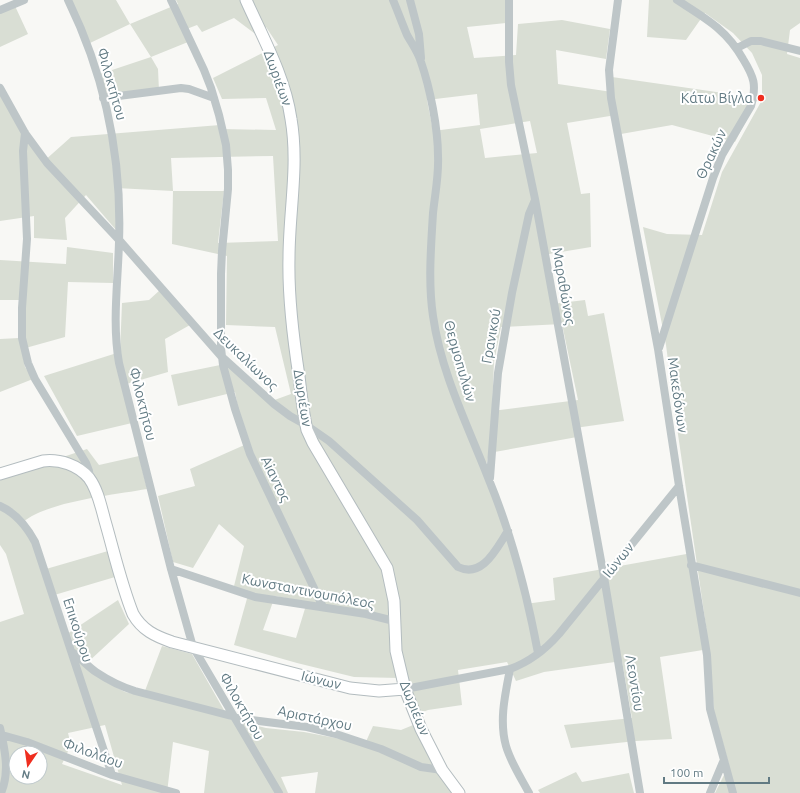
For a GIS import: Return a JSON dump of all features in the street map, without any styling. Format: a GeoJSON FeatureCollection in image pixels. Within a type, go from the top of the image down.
{"type":"FeatureCollection","features":[{"type":"Feature","properties":{"kind":"street"},"geometry":{"type":"LineString","coordinates":[[0,10],[24,0]]}},
{"type":"Feature","properties":{"kind":"street","name":"Φιλοκτήτου"},"geometry":{"type":"LineString","coordinates":[[68,0],[87,42],[104,98],[112,133],[117,170],[120,241],[115,332],[117,355],[171,568],[193,647],[278,793]]}},
{"type":"Feature","properties":{"kind":"street"},"geometry":{"type":"LineString","coordinates":[[171,0],[204,70],[214,98],[225,139],[228,189],[222,251],[221,356]]}},
{"type":"Feature","properties":{"kind":"street","name":"Δωριέων"},"geometry":{"type":"LineString","coordinates":[[246,0],[277,68],[288,101],[292,119],[294,165],[289,275],[293,336],[306,425],[313,443],[385,564],[393,594],[396,651],[405,689],[442,770],[459,793]]}},
{"type":"Feature","properties":{"kind":"street","name":"Θερμοπυλών"},"geometry":{"type":"LineString","coordinates":[[393,0],[408,36],[421,60],[429,87],[437,138],[438,171],[433,213],[431,267],[433,315],[441,353],[462,413],[490,480],[508,530],[530,607],[538,653]]}},
{"type":"Feature","properties":{"kind":"street"},"geometry":{"type":"LineString","coordinates":[[410,0],[419,34],[421,60]]}},
{"type":"Feature","properties":{"kind":"street","name":"Μαραθώνος"},"geometry":{"type":"LineString","coordinates":[[509,0],[510,77],[535,199],[604,577]]}},
{"type":"Feature","properties":{"kind":"street","name":"Μακεδόνων"},"geometry":{"type":"LineString","coordinates":[[618,0],[609,70],[610,98],[658,349],[691,565],[707,656],[710,709],[733,793]]}},
{"type":"Feature","properties":{"kind":"street","name":"Θρακών"},"geometry":{"type":"LineString","coordinates":[[658,349],[713,178],[722,155],[751,106],[754,97],[753,74],[737,48],[726,34],[677,0]]}},
{"type":"Feature","properties":{"kind":"street"},"geometry":{"type":"LineString","coordinates":[[737,48],[751,41],[761,41],[800,51]]}},
{"type":"Feature","properties":{"kind":"street","name":"Δευκαλίωνος"},"geometry":{"type":"LineString","coordinates":[[0,88],[25,133],[51,168],[120,241],[221,356],[274,404],[329,441],[417,520],[458,568],[464,570],[472,569],[484,564],[494,553],[508,530]]}},
{"type":"Feature","properties":{"kind":"street"},"geometry":{"type":"LineString","coordinates":[[104,98],[189,88],[214,98]]}},
{"type":"Feature","properties":{"kind":"street"},"geometry":{"type":"LineString","coordinates":[[25,133],[23,150],[27,239],[22,308],[22,338],[26,356],[32,371],[43,393],[86,463],[90,479]]}},
{"type":"Feature","properties":{"kind":"street","name":"Γρανικού"},"geometry":{"type":"LineString","coordinates":[[490,480],[496,391],[501,353],[529,214],[535,199]]}},
{"type":"Feature","properties":{"kind":"street","name":"Aiαντος"},"geometry":{"type":"LineString","coordinates":[[221,356],[235,409],[250,454],[322,607]]}},
{"type":"Feature","properties":{"kind":"street","name":"Ιώνων"},"geometry":{"type":"LineString","coordinates":[[0,474],[50,460],[72,466],[90,479],[99,499],[130,607],[137,621],[147,631],[172,642],[355,689],[379,691],[405,689],[510,670],[522,664],[552,642],[679,486]]}},
{"type":"Feature","properties":{"kind":"street","name":"Επικούρου"},"geometry":{"type":"LineString","coordinates":[[0,506],[15,516],[31,535],[72,652],[112,775]]}},
{"type":"Feature","properties":{"kind":"street"},"geometry":{"type":"LineString","coordinates":[[691,565],[800,593]]}},
{"type":"Feature","properties":{"kind":"street","name":"Κωνσταντινουπόλεος"},"geometry":{"type":"LineString","coordinates":[[171,568],[255,596],[366,614],[394,621]]}},
{"type":"Feature","properties":{"kind":"street","name":"Λεοντίου"},"geometry":{"type":"LineString","coordinates":[[604,577],[640,793]]}},
{"type":"Feature","properties":{"kind":"street","name":"Αριστάρχου"},"geometry":{"type":"LineString","coordinates":[[72,652],[80,657],[95,672],[128,689],[233,716],[307,727],[336,734],[381,749],[421,767],[442,770]]}},
{"type":"Feature","properties":{"kind":"street"},"geometry":{"type":"LineString","coordinates":[[510,670],[503,710],[504,736],[514,765],[529,793]]}},
{"type":"Feature","properties":{"kind":"street"},"geometry":{"type":"LineString","coordinates":[[1,732],[6,766],[4,784],[1,793]]}},
{"type":"Feature","properties":{"kind":"street","name":"Φιλολάου"},"geometry":{"type":"LineString","coordinates":[[1,732],[112,775],[176,793]]}},
{"type":"Feature","properties":{"kind":"street"},"geometry":{"type":"LineString","coordinates":[[710,793],[724,762]]}},
{"type":"Feature","properties":{"kind":"shaded area"},"geometry":{"type":"Polygon","coordinates":[[[70,0],[116,0],[130,24],[90,43],[70,0]]]}},
{"type":"Feature","properties":{"kind":"shaded area"},"geometry":{"type":"Polygon","coordinates":[[[176,0],[506,0],[506,23],[467,27],[474,58],[516,55],[518,24],[562,20],[610,29],[606,59],[556,50],[558,84],[612,92],[612,77],[758,98],[735,142],[672,125],[621,134],[616,115],[567,123],[581,194],[590,193],[591,247],[543,255],[552,304],[585,300],[588,316],[604,313],[624,421],[575,428],[577,437],[489,453],[484,474],[508,538],[525,604],[555,600],[553,578],[692,553],[707,633],[666,345],[643,227],[667,234],[702,235],[722,172],[762,100],[762,75],[752,53],[733,33],[705,13],[686,40],[647,37],[649,0],[800,0],[800,23],[790,30],[787,54],[800,58],[800,793],[715,793],[729,765],[714,711],[709,649],[660,657],[672,739],[636,741],[571,748],[564,725],[632,718],[622,661],[544,672],[516,681],[507,662],[458,670],[462,705],[428,710],[415,715],[399,678],[354,677],[234,645],[248,595],[234,586],[244,546],[219,524],[193,568],[173,562],[158,496],[195,486],[190,469],[249,443],[239,413],[235,392],[178,406],[171,375],[230,363],[269,402],[291,394],[275,327],[226,325],[227,256],[172,244],[173,191],[116,188],[117,231],[86,195],[65,218],[67,240],[34,238],[34,216],[0,221],[0,92],[43,162],[71,137],[220,125],[221,129],[276,130],[266,98],[222,99],[213,78],[278,45],[266,27],[254,33],[234,18],[202,32],[197,25],[184,30],[188,42],[151,57],[130,24],[178,4],[176,0]],[[477,94],[427,100],[433,131],[480,125],[477,94]],[[530,121],[480,129],[485,158],[537,153],[530,121]],[[273,156],[171,158],[173,191],[224,191],[218,243],[278,241],[273,156]],[[562,324],[501,327],[494,362],[492,411],[578,400],[562,324]],[[275,596],[263,630],[296,638],[307,602],[275,596]]]}},
{"type":"Feature","properties":{"kind":"shaded area"},"geometry":{"type":"Polygon","coordinates":[[[15,6],[28,34],[0,47],[0,12],[15,6]]]}},
{"type":"Feature","properties":{"kind":"shaded area"},"geometry":{"type":"Polygon","coordinates":[[[151,57],[158,69],[159,91],[106,94],[100,74],[151,57]]]}},
{"type":"Feature","properties":{"kind":"shaded area"},"geometry":{"type":"Polygon","coordinates":[[[67,247],[113,253],[113,283],[68,282],[65,337],[22,349],[25,367],[33,379],[0,392],[0,339],[19,338],[20,300],[0,300],[0,260],[66,264],[67,247]]]}},
{"type":"Feature","properties":{"kind":"shaded area"},"geometry":{"type":"Polygon","coordinates":[[[160,290],[190,325],[165,339],[168,372],[123,385],[132,423],[77,436],[44,376],[120,352],[122,303],[149,300],[160,290]]]}},
{"type":"Feature","properties":{"kind":"shaded area"},"geometry":{"type":"Polygon","coordinates":[[[87,449],[99,465],[139,456],[147,489],[65,504],[34,515],[23,522],[46,569],[108,551],[115,577],[51,596],[64,636],[118,600],[129,624],[86,664],[106,682],[125,692],[143,696],[162,646],[192,654],[229,719],[266,728],[304,732],[341,739],[364,746],[373,726],[401,730],[418,723],[452,793],[315,793],[318,772],[281,777],[288,793],[204,793],[209,751],[173,742],[167,793],[0,793],[0,622],[24,614],[6,554],[0,545],[0,478],[87,449]],[[105,725],[68,733],[71,745],[62,764],[122,785],[105,725]]]}},
{"type":"Feature","properties":{"kind":"shaded area"},"geometry":{"type":"Polygon","coordinates":[[[576,772],[582,782],[629,773],[634,793],[540,793],[538,790],[576,772]]]}},
{"type":"Feature","properties":{"kind":"place","name":"Κάτω Βίγλα"},"geometry":{"type":"Point","coordinates":[761,98]}}]}
